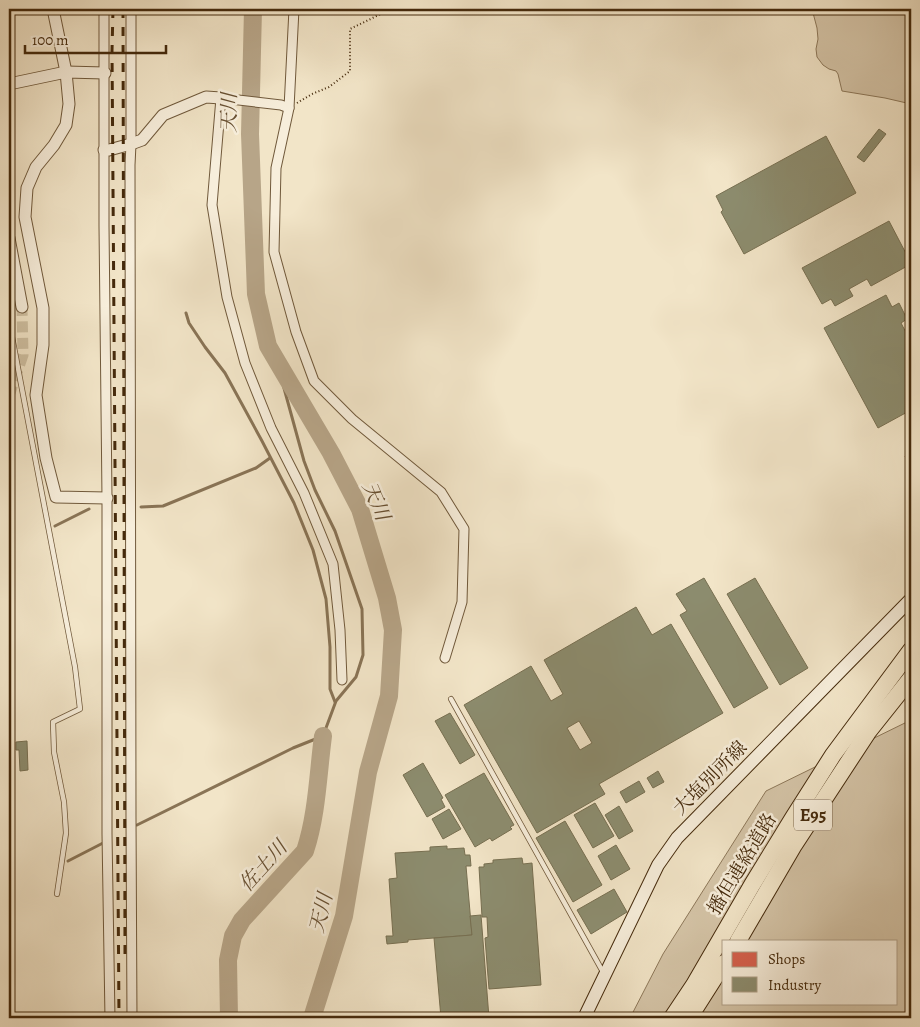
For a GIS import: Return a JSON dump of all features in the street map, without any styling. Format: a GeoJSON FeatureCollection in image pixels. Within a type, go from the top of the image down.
{"type":"FeatureCollection","features":[{"type":"Feature","properties":{"kind":"highway"},"geometry":{"type":"LineString","coordinates":[[892,689],[911,650]]}},
{"type":"Feature","properties":{"kind":"highway","name":"E95"},"geometry":{"type":"LineString","coordinates":[[892,689],[911,656]]}},
{"type":"Feature","properties":{"kind":"highway"},"geometry":{"type":"LineString","coordinates":[[892,689],[911,679]]}},
{"type":"Feature","properties":{"kind":"highway","name":"播但連絡道路"},"geometry":{"type":"LineString","coordinates":[[739,940],[794,845],[868,732],[892,689]]}},
{"type":"Feature","properties":{"kind":"highway","name":"播但連絡道路"},"geometry":{"type":"LineString","coordinates":[[672,1018],[694,986],[757,877],[828,763],[892,689]]}},
{"type":"Feature","properties":{"kind":"highway"},"geometry":{"type":"LineString","coordinates":[[689,1018],[722,966]]}},
{"type":"Feature","properties":{"kind":"main road","name":"大塩別所線"},"geometry":{"type":"LineString","coordinates":[[584,1018],[658,865],[677,838],[911,599]]}},
{"type":"Feature","properties":{"kind":"street"},"geometry":{"type":"LineString","coordinates":[[53,9],[66,72],[69,104],[66,125],[54,145],[36,167],[27,188],[25,217],[43,308],[43,345],[36,395],[46,458],[56,497],[107,498]]}},
{"type":"Feature","properties":{"kind":"street"},"geometry":{"type":"LineString","coordinates":[[104,9],[107,834],[110,1018]]}},
{"type":"Feature","properties":{"kind":"street"},"geometry":{"type":"LineString","coordinates":[[131,9],[132,1018]]}},
{"type":"Feature","properties":{"kind":"street"},"geometry":{"type":"LineString","coordinates":[[294,9],[285,106],[276,168],[274,252],[296,332],[314,381],[352,419],[441,492],[464,529],[462,602],[445,658]]}},
{"type":"Feature","properties":{"kind":"street"},"geometry":{"type":"LineString","coordinates":[[9,84],[66,72],[105,73]]}},
{"type":"Feature","properties":{"kind":"street"},"geometry":{"type":"LineString","coordinates":[[104,150],[142,140],[163,115],[206,96],[285,106]]}},
{"type":"Feature","properties":{"kind":"street"},"geometry":{"type":"LineString","coordinates":[[225,99],[212,205],[227,297],[248,371],[271,428],[304,493],[333,564],[340,630],[342,680]]}},
{"type":"Feature","properties":{"kind":"street"},"geometry":{"type":"LineString","coordinates":[[9,238],[22,307]]}},
{"type":"Feature","properties":{"kind":"lane"},"geometry":{"type":"LineString","coordinates":[[9,321],[75,667],[80,708],[53,722],[54,752],[64,802],[66,834],[57,894]]}},
{"type":"Feature","properties":{"kind":"lane"},"geometry":{"type":"LineString","coordinates":[[451,699],[605,976]]}},
{"type":"Feature","properties":{"kind":"path"},"geometry":{"type":"LineString","coordinates":[[285,106],[329,87],[350,71],[350,29],[391,9]]}},
{"type":"Feature","properties":{"kind":"shaded area"},"geometry":{"type":"Polygon","coordinates":[[[812,9],[911,9],[911,104],[842,91],[836,71],[823,65],[817,57],[817,28],[812,9]]]}},
{"type":"Feature","properties":{"kind":"shaded area"},"geometry":{"type":"Polygon","coordinates":[[[911,720],[911,1018],[630,1018],[663,954],[766,791],[911,720]]]}},
{"type":"Feature","properties":{"kind":"building: Shops"},"geometry":{"type":"Polygon","coordinates":[[[911,453],[911,469],[905,456],[911,453]]]}},
{"type":"Feature","properties":{"kind":"building: Industry"},"geometry":{"type":"Polygon","coordinates":[[[879,129],[886,134],[864,162],[857,157],[879,129]]]}},
{"type":"Feature","properties":{"kind":"building: Industry"},"geometry":{"type":"Polygon","coordinates":[[[826,136],[856,193],[744,254],[721,212],[723,210],[716,196],[826,136]]]}},
{"type":"Feature","properties":{"kind":"building: Industry"},"geometry":{"type":"Polygon","coordinates":[[[889,221],[911,264],[871,286],[867,279],[849,289],[853,296],[835,306],[831,299],[822,304],[802,268],[889,221]]]}},
{"type":"Feature","properties":{"kind":"building: Industry"},"geometry":{"type":"Polygon","coordinates":[[[886,295],[892,307],[899,303],[907,319],[901,323],[911,342],[911,410],[878,428],[824,328],[886,295]]]}},
{"type":"Feature","properties":{"kind":"building: Industry"},"geometry":{"type":"Polygon","coordinates":[[[704,578],[768,688],[734,708],[680,615],[687,611],[676,594],[704,578]]]}},
{"type":"Feature","properties":{"kind":"building: Industry"},"geometry":{"type":"Polygon","coordinates":[[[755,578],[808,668],[780,685],[727,594],[755,578]]]}},
{"type":"Feature","properties":{"kind":"building: Industry"},"geometry":{"type":"Polygon","coordinates":[[[636,607],[652,635],[671,624],[723,713],[599,784],[605,794],[537,833],[464,705],[531,666],[551,701],[563,694],[544,660],[636,607]],[[579,721],[567,728],[580,750],[592,743],[579,721]]]}},
{"type":"Feature","properties":{"kind":"building: Industry"},"geometry":{"type":"Polygon","coordinates":[[[450,713],[475,755],[460,764],[435,721],[450,713]]]}},
{"type":"Feature","properties":{"kind":"building: Industry"},"geometry":{"type":"Polygon","coordinates":[[[27,741],[28,770],[20,771],[19,750],[16,750],[16,742],[27,741]]]}},
{"type":"Feature","properties":{"kind":"building: Industry"},"geometry":{"type":"Polygon","coordinates":[[[423,763],[443,798],[441,799],[445,807],[427,817],[403,775],[423,763]]]}},
{"type":"Feature","properties":{"kind":"building: Industry"},"geometry":{"type":"Polygon","coordinates":[[[658,771],[664,782],[653,788],[647,778],[658,771]]]}},
{"type":"Feature","properties":{"kind":"building: Industry"},"geometry":{"type":"Polygon","coordinates":[[[484,773],[514,825],[510,827],[512,829],[492,841],[490,838],[475,847],[445,795],[484,773]]]}},
{"type":"Feature","properties":{"kind":"building: Industry"},"geometry":{"type":"Polygon","coordinates":[[[639,781],[645,792],[626,803],[620,792],[639,781]]]}},
{"type":"Feature","properties":{"kind":"building: Industry"},"geometry":{"type":"Polygon","coordinates":[[[595,803],[614,836],[593,848],[574,815],[595,803]]]}},
{"type":"Feature","properties":{"kind":"building: Industry"},"geometry":{"type":"Polygon","coordinates":[[[619,806],[633,831],[619,839],[605,815],[619,806]]]}},
{"type":"Feature","properties":{"kind":"building: Industry"},"geometry":{"type":"Polygon","coordinates":[[[449,809],[461,829],[443,839],[432,819],[449,809]]]}},
{"type":"Feature","properties":{"kind":"building: Industry"},"geometry":{"type":"Polygon","coordinates":[[[565,821],[602,885],[573,902],[536,838],[565,821]]]}},
{"type":"Feature","properties":{"kind":"building: Industry"},"geometry":{"type":"Polygon","coordinates":[[[616,845],[630,869],[611,880],[598,856],[616,845]]]}},
{"type":"Feature","properties":{"kind":"building: Industry"},"geometry":{"type":"Polygon","coordinates":[[[447,846],[447,849],[464,848],[465,855],[470,855],[471,866],[466,866],[472,935],[408,940],[408,942],[387,944],[386,936],[393,936],[389,879],[397,878],[395,853],[430,851],[430,847],[447,846]]]}},
{"type":"Feature","properties":{"kind":"building: Industry"},"geometry":{"type":"Polygon","coordinates":[[[522,858],[523,864],[532,863],[541,985],[489,989],[485,938],[488,937],[487,917],[482,917],[479,867],[484,867],[484,864],[493,863],[493,860],[522,858]]]}},
{"type":"Feature","properties":{"kind":"building: Industry"},"geometry":{"type":"Polygon","coordinates":[[[614,889],[627,912],[591,934],[577,910],[614,889]]]}},
{"type":"Feature","properties":{"kind":"building: Industry"},"geometry":{"type":"Polygon","coordinates":[[[481,915],[489,1018],[441,1018],[434,938],[472,935],[470,916],[481,915]]]}},
{"type":"Feature","properties":{"kind":"waterway","name":"天川"},"geometry":{"type":"LineString","coordinates":[[253,9],[250,134],[256,294],[268,346],[331,453],[360,509],[387,598],[393,630],[389,696],[368,772],[344,916],[312,1018]]}},
{"type":"Feature","properties":{"kind":"waterway"},"geometry":{"type":"LineString","coordinates":[[186,313],[189,323],[225,373],[262,441],[294,503],[313,550],[326,599],[330,647],[330,689],[335,702]]}},
{"type":"Feature","properties":{"kind":"waterway"},"geometry":{"type":"LineString","coordinates":[[137,825],[293,748],[323,736],[336,701],[356,677],[363,655],[362,609],[335,531],[315,490],[304,461],[276,359]]}},
{"type":"Feature","properties":{"kind":"waterway"},"geometry":{"type":"LineString","coordinates":[[141,507],[163,506],[256,468],[270,458]]}},
{"type":"Feature","properties":{"kind":"waterway"},"geometry":{"type":"LineString","coordinates":[[55,526],[89,509]]}},
{"type":"Feature","properties":{"kind":"waterway","name":"佐土川"},"geometry":{"type":"LineString","coordinates":[[229,1018],[228,960],[233,936],[242,920],[305,851],[315,809],[323,736]]}},
{"type":"Feature","properties":{"kind":"waterway"},"geometry":{"type":"LineString","coordinates":[[68,861],[105,842]]}},
{"type":"Feature","properties":{"kind":"tunnel"},"geometry":{"type":"LineString","coordinates":[[9,396],[23,355],[22,307]]}},
{"type":"Feature","properties":{"kind":"railway"},"geometry":{"type":"LineString","coordinates":[[113,9],[119,1018]]}},
{"type":"Feature","properties":{"kind":"railway"},"geometry":{"type":"LineString","coordinates":[[123,9],[125,956]]}},
{"type":"Feature","properties":{"kind":"railway"},"geometry":{"type":"LineString","coordinates":[[9,989],[14,1018]]}}]}
